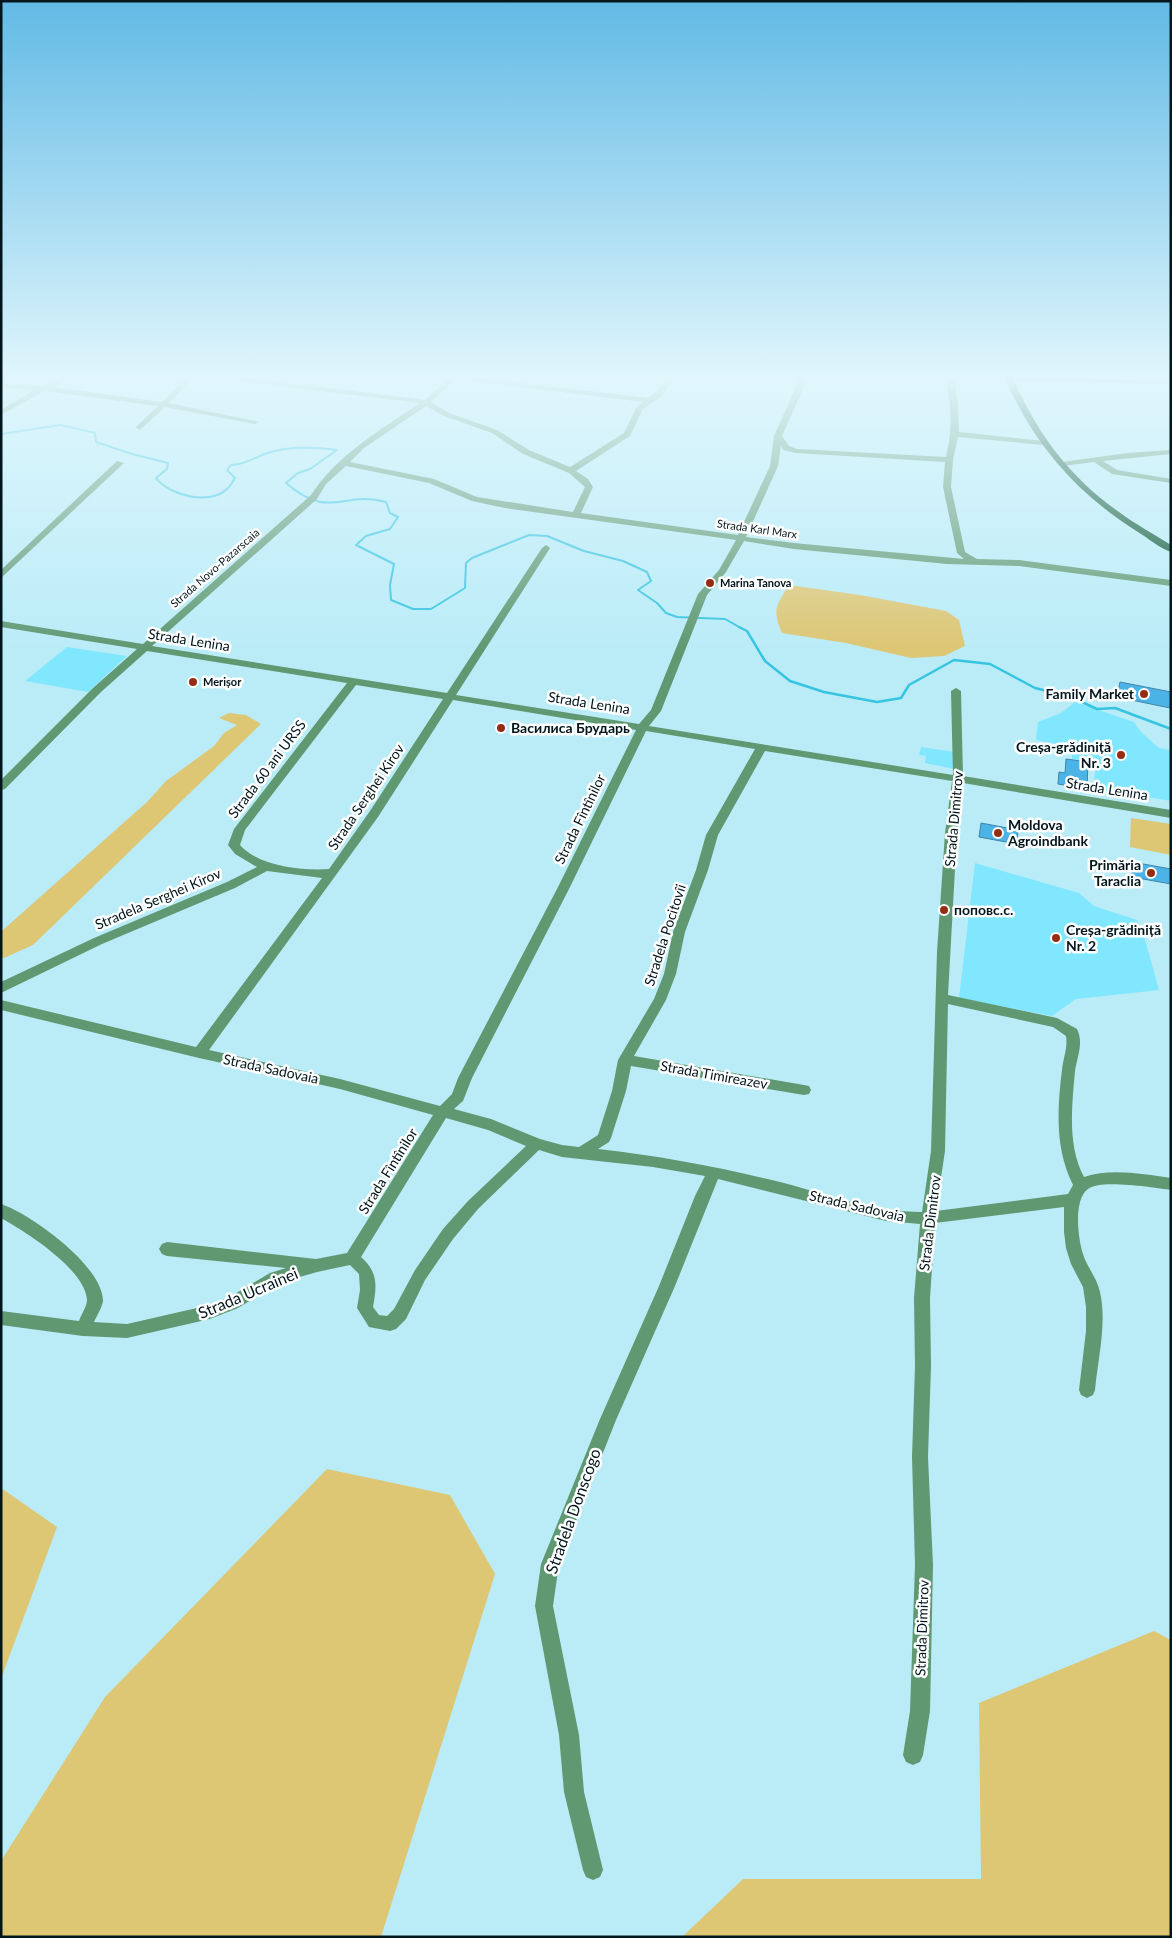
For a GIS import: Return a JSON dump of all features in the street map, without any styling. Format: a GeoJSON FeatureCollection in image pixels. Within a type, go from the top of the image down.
{"type":"FeatureCollection","features":[{"type":"Feature","properties":{"kind":"main road"},"geometry":{"type":"LineString","coordinates":[[1066,468],[1082,485],[1115,513],[1171,549]]}},
{"type":"Feature","properties":{"kind":"street"},"geometry":{"type":"LineString","coordinates":[[1,575],[114,468]]}},
{"type":"Feature","properties":{"kind":"street","name":"Strada Novo-Pazarscaia"},"geometry":{"type":"LineString","coordinates":[[1,787],[62,723],[314,497],[323,483],[339,468]]}},
{"type":"Feature","properties":{"kind":"street","name":"Strada Karl Marx"},"geometry":{"type":"LineString","coordinates":[[371,468],[430,481],[484,501],[740,538],[887,556],[1019,563],[1171,583]]}},
{"type":"Feature","properties":{"kind":"street"},"geometry":{"type":"LineString","coordinates":[[564,468],[582,477],[589,486],[577,513]]}},
{"type":"Feature","properties":{"kind":"street"},"geometry":{"type":"LineString","coordinates":[[570,471],[574,468]]}},
{"type":"Feature","properties":{"kind":"street","name":"Strada Fîntînilor"},"geometry":{"type":"LineString","coordinates":[[352,1258],[443,1111],[458,1097],[465,1078],[643,726],[656,711],[703,594],[722,572],[733,555],[773,468]]}},
{"type":"Feature","properties":{"kind":"street"},"geometry":{"type":"LineString","coordinates":[[948,468],[947,486],[962,553],[974,561]]}},
{"type":"Feature","properties":{"kind":"street"},"geometry":{"type":"LineString","coordinates":[[1110,468],[1115,472],[1171,480]]}},
{"type":"Feature","properties":{"kind":"street","name":"Strada Serghei Kirov"},"geometry":{"type":"LineString","coordinates":[[199,1053],[332,873],[396,781],[546,548]]}},
{"type":"Feature","properties":{"kind":"street","name":"Strada Lenina"},"geometry":{"type":"LineString","coordinates":[[1,624],[353,682],[643,726],[1171,814]]}},
{"type":"Feature","properties":{"kind":"street","name":"Strada 60 ani URSS"},"geometry":{"type":"LineString","coordinates":[[266,867],[238,851],[234,845],[240,828],[353,682]]}},
{"type":"Feature","properties":{"kind":"street","name":"Strada Dimitrov"},"geometry":{"type":"LineString","coordinates":[[913,1755],[920,1711],[924,1565],[920,1457],[923,1366],[922,1298],[928,1218],[934,1189],[938,1152],[941,998],[951,833],[958,779],[956,691]]}},
{"type":"Feature","properties":{"kind":"street","name":"Stradela Pocitovîi"},"geometry":{"type":"LineString","coordinates":[[582,1153],[604,1138],[619,1091],[625,1060],[660,1000],[670,974],[679,932],[702,870],[712,835],[750,770],[761,747]]}},
{"type":"Feature","properties":{"kind":"street"},"geometry":{"type":"LineString","coordinates":[[266,867],[319,874],[332,873]]}},
{"type":"Feature","properties":{"kind":"street","name":"Stradela Serghei Kirov"},"geometry":{"type":"LineString","coordinates":[[1,988],[98,941],[231,885],[266,867]]}},
{"type":"Feature","properties":{"kind":"street"},"geometry":{"type":"LineString","coordinates":[[941,998],[1063,1026],[1069,1030],[1074,1037],[1066,1116],[1069,1156],[1074,1174],[1081,1186]]}},
{"type":"Feature","properties":{"kind":"street","name":"Strada Sadovaia"},"geometry":{"type":"LineString","coordinates":[[1,1005],[199,1053],[340,1084],[491,1125],[538,1144],[582,1153],[653,1161],[714,1172],[886,1215],[928,1218],[1073,1200]]}},
{"type":"Feature","properties":{"kind":"street","name":"Strada Timireazev"},"geometry":{"type":"LineString","coordinates":[[625,1060],[804,1090]]}},
{"type":"Feature","properties":{"kind":"street"},"geometry":{"type":"LineString","coordinates":[[352,1258],[366,1271],[368,1290],[365,1308],[375,1322],[390,1324],[400,1314],[420,1274],[448,1234],[473,1205],[538,1144]]}},
{"type":"Feature","properties":{"kind":"street","name":"Stradela Donscogo"},"geometry":{"type":"LineString","coordinates":[[593,1870],[574,1792],[569,1735],[544,1606],[546,1586],[550,1564],[608,1419],[667,1286],[702,1196],[714,1172]]}},
{"type":"Feature","properties":{"kind":"street"},"geometry":{"type":"LineString","coordinates":[[1087,1390],[1093,1330],[1093,1292],[1078,1262],[1073,1245],[1070,1224],[1073,1200],[1081,1186],[1088,1182],[1120,1180],[1171,1184]]}},
{"type":"Feature","properties":{"kind":"street"},"geometry":{"type":"LineString","coordinates":[[1,1210],[16,1217],[76,1265],[90,1284],[96,1302],[83,1329]]}},
{"type":"Feature","properties":{"kind":"street","name":"Strada Ucrainei"},"geometry":{"type":"LineString","coordinates":[[167,1249],[317,1265]]}},
{"type":"Feature","properties":{"kind":"street","name":"Strada Ucrainei"},"geometry":{"type":"LineString","coordinates":[[1,1318],[83,1329],[127,1331],[210,1312],[233,1303],[275,1278],[317,1265],[352,1258]]}},
{"type":"Feature","properties":{"kind":"shaded area"},"geometry":{"type":"Polygon","coordinates":[[[789,585],[860,595],[946,611],[959,620],[965,646],[944,656],[911,658],[846,643],[782,633],[776,613],[778,603],[789,585]]]}},
{"type":"Feature","properties":{"kind":"shaded area"},"geometry":{"type":"Polygon","coordinates":[[[67,647],[127,656],[88,692],[25,681],[67,647]]]}},
{"type":"Feature","properties":{"kind":"shaded area","name":"Creșa-grădiniță Nr. 3"},"geometry":{"type":"Polygon","coordinates":[[[1075,702],[1134,722],[1141,732],[1159,748],[1171,750],[1171,801],[1093,788],[1096,766],[1089,765],[1089,762],[1072,759],[1072,747],[1036,740],[1038,722],[1061,713],[1075,702]]]}},
{"type":"Feature","properties":{"kind":"shaded area"},"geometry":{"type":"Polygon","coordinates":[[[229,713],[246,715],[261,724],[33,945],[4,958],[1,956],[1,932],[147,802],[166,781],[214,746],[224,733],[237,725],[219,718],[229,713]]]}},
{"type":"Feature","properties":{"kind":"shaded area"},"geometry":{"type":"Polygon","coordinates":[[[921,747],[955,752],[955,769],[925,763],[926,756],[919,755],[921,747]]]}},
{"type":"Feature","properties":{"kind":"shaded area"},"geometry":{"type":"Polygon","coordinates":[[[1131,818],[1171,824],[1171,855],[1130,847],[1131,818]]]}},
{"type":"Feature","properties":{"kind":"shaded area","name":"Creșa-grădiniță Nr. 2"},"geometry":{"type":"Polygon","coordinates":[[[975,863],[1079,893],[1094,906],[1137,920],[1144,936],[1159,990],[1076,999],[1052,1016],[959,998],[975,863]]]}},
{"type":"Feature","properties":{"kind":"shaded area"},"geometry":{"type":"Polygon","coordinates":[[[327,1469],[450,1495],[495,1574],[381,1937],[1,1937],[1,1861],[105,1697],[327,1469]]]}},
{"type":"Feature","properties":{"kind":"shaded area"},"geometry":{"type":"Polygon","coordinates":[[[1,1488],[57,1527],[1,1679],[1,1488]]]}},
{"type":"Feature","properties":{"kind":"shaded area"},"geometry":{"type":"Polygon","coordinates":[[[1154,1631],[1171,1640],[1171,1937],[682,1937],[743,1879],[981,1879],[979,1703],[1154,1631]]]}},
{"type":"Feature","properties":{"kind":"building","name":"Family Market"},"geometry":{"type":"Polygon","coordinates":[[[1120,682],[1171,692],[1170,708],[1117,697],[1120,682]]]}},
{"type":"Feature","properties":{"kind":"building"},"geometry":{"type":"Polygon","coordinates":[[[1066,759],[1088,762],[1087,789],[1058,784],[1059,772],[1065,773],[1066,759]]]}},
{"type":"Feature","properties":{"kind":"building","name":"Moldova Agroindbank"},"geometry":{"type":"Polygon","coordinates":[[[981,823],[1018,830],[1017,844],[979,837],[981,823]]]}},
{"type":"Feature","properties":{"kind":"building","name":"Primăria Taraclia"},"geometry":{"type":"Polygon","coordinates":[[[1132,862],[1171,869],[1171,884],[1132,877],[1132,862]]]}},
{"type":"Feature","properties":{"kind":"waterway"},"geometry":{"type":"LineString","coordinates":[[167,468],[156,478],[171,490],[191,497],[212,497],[229,487],[235,478],[227,470],[228,468]]}},
{"type":"Feature","properties":{"kind":"waterway"},"geometry":{"type":"LineString","coordinates":[[311,468],[298,473],[286,483],[301,494],[326,503],[358,499],[386,502],[390,513],[398,517],[390,529],[366,536],[356,545],[394,564],[390,585],[391,600],[413,609],[431,609],[465,588],[466,563],[472,558],[529,535],[547,536],[584,551],[623,561],[647,572],[651,581],[638,590],[657,603],[666,613],[677,617],[725,619],[741,628]]}},
{"type":"Feature","properties":{"kind":"waterway"},"geometry":{"type":"LineString","coordinates":[[741,628],[747,631],[765,661],[790,681],[824,692],[877,702],[901,698],[909,685],[954,660],[990,664],[1035,688],[1071,697],[1097,709],[1115,708],[1171,729]]}},
{"type":"Feature","properties":{"kind":"place","name":"Marina Tanova"},"geometry":{"type":"Point","coordinates":[710,583]}},
{"type":"Feature","properties":{"kind":"place","name":"Merișor"},"geometry":{"type":"Point","coordinates":[193,682]}},
{"type":"Feature","properties":{"kind":"place","name":"Family Market"},"geometry":{"type":"Point","coordinates":[1144,694]}},
{"type":"Feature","properties":{"kind":"place","name":"Василиса Брударь"},"geometry":{"type":"Point","coordinates":[501,728]}},
{"type":"Feature","properties":{"kind":"place","name":"Creșa-grădiniță Nr. 3"},"geometry":{"type":"Point","coordinates":[1121,755]}},
{"type":"Feature","properties":{"kind":"place","name":"Moldova Agroindbank"},"geometry":{"type":"Point","coordinates":[998,833]}},
{"type":"Feature","properties":{"kind":"place","name":"Primăria Taraclia"},"geometry":{"type":"Point","coordinates":[1151,873]}},
{"type":"Feature","properties":{"kind":"place","name":"поповс.с."},"geometry":{"type":"Point","coordinates":[944,910]}},
{"type":"Feature","properties":{"kind":"place","name":"Creșa-grădiniță Nr. 2"},"geometry":{"type":"Point","coordinates":[1056,938]}}]}
